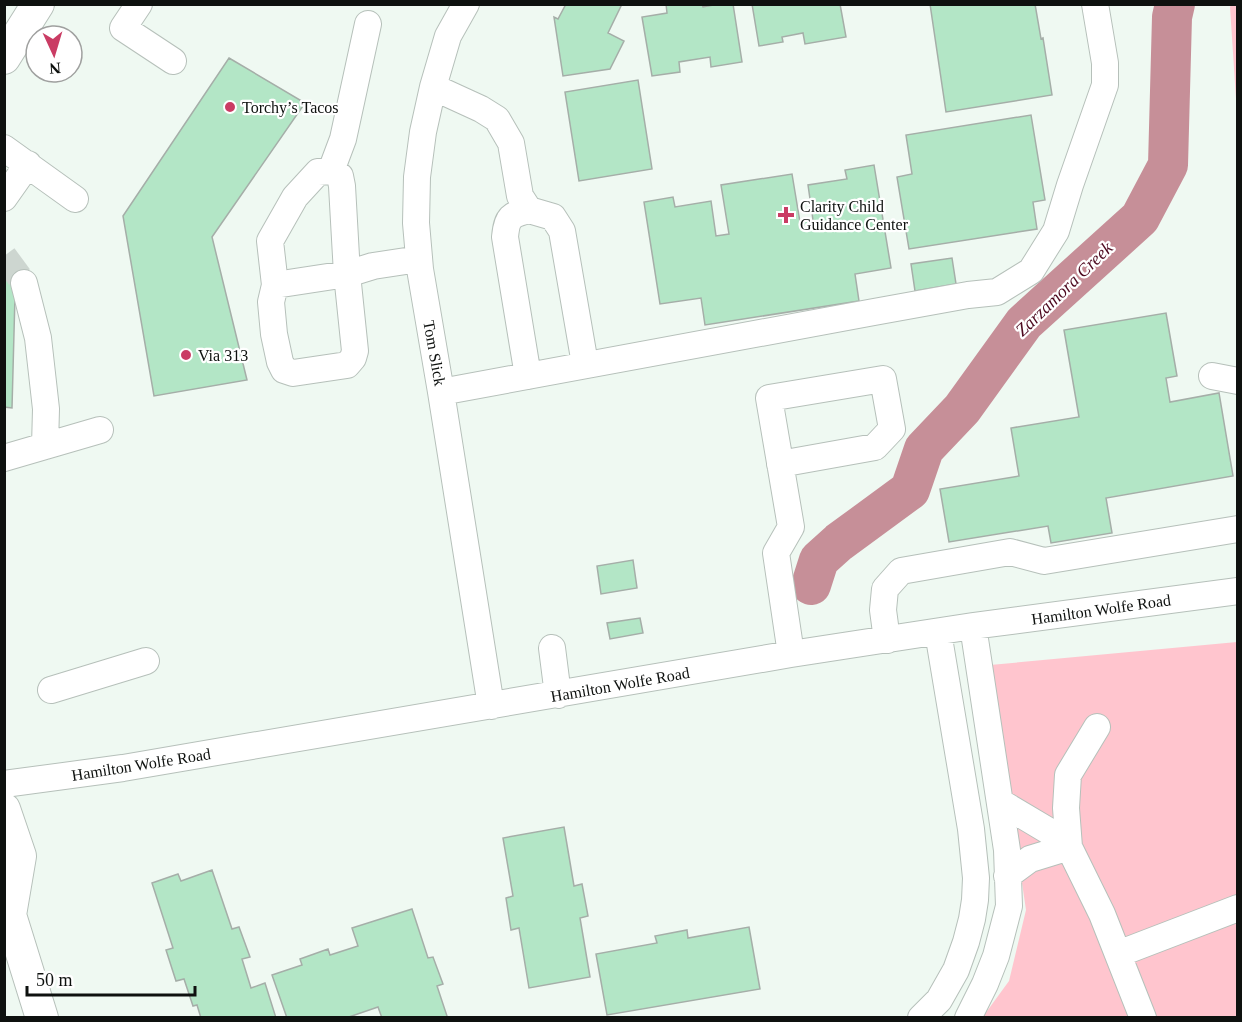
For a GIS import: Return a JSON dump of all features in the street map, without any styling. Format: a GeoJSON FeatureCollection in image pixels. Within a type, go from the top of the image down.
{"type":"FeatureCollection","features":[{"type":"Feature","properties":{"kind":"main road"},"geometry":{"type":"LineString","coordinates":[[4,58],[38,4]]}},
{"type":"Feature","properties":{"kind":"main road"},"geometry":{"type":"LineString","coordinates":[[4,808],[20,856],[6,915],[42,1017]]}},
{"type":"Feature","properties":{"kind":"street"},"geometry":{"type":"LineString","coordinates":[[139,4],[123,28],[173,61]]}},
{"type":"Feature","properties":{"kind":"street","name":"Tom Slick"},"geometry":{"type":"LineString","coordinates":[[466,4],[448,36],[433,87],[423,132],[417,177],[416,223],[419,259],[491,706]]}},
{"type":"Feature","properties":{"kind":"street"},"geometry":{"type":"LineString","coordinates":[[441,392],[956,297],[997,292],[1031,271],[1056,231],[1105,85],[1105,63],[1095,4]]}},
{"type":"Feature","properties":{"kind":"street"},"geometry":{"type":"LineString","coordinates":[[331,171],[343,139],[368,24]]}},
{"type":"Feature","properties":{"kind":"street"},"geometry":{"type":"LineString","coordinates":[[433,87],[497,119],[512,143],[520,196],[530,210]]}},
{"type":"Feature","properties":{"kind":"street"},"geometry":{"type":"LineString","coordinates":[[4,148],[75,199]]}},
{"type":"Feature","properties":{"kind":"street"},"geometry":{"type":"LineString","coordinates":[[4,198],[28,164]]}},
{"type":"Feature","properties":{"kind":"street"},"geometry":{"type":"LineString","coordinates":[[331,171],[340,176],[342,186],[347,274],[355,351],[348,365],[293,373],[284,370],[280,362],[274,334],[271,302],[274,285],[270,241],[295,197],[318,172],[331,171]]}},
{"type":"Feature","properties":{"kind":"street"},"geometry":{"type":"LineString","coordinates":[[528,376],[505,237],[506,223],[512,215],[530,210],[553,217],[562,231],[585,364]]}},
{"type":"Feature","properties":{"kind":"street"},"geometry":{"type":"LineString","coordinates":[[274,285],[347,274],[373,266],[419,259]]}},
{"type":"Feature","properties":{"kind":"street"},"geometry":{"type":"LineString","coordinates":[[24,283],[38,338],[46,409],[45,446]]}},
{"type":"Feature","properties":{"kind":"street"},"geometry":{"type":"LineString","coordinates":[[1212,376],[1238,381]]}},
{"type":"Feature","properties":{"kind":"street"},"geometry":{"type":"LineString","coordinates":[[780,464],[875,447],[892,429],[883,379],[769,398],[780,464],[791,527],[776,553],[791,654]]}},
{"type":"Feature","properties":{"kind":"street"},"geometry":{"type":"LineString","coordinates":[[4,458],[100,430]]}},
{"type":"Feature","properties":{"kind":"street"},"geometry":{"type":"LineString","coordinates":[[887,640],[883,610],[885,589],[901,571],[1010,552],[1044,561],[1238,529]]}},
{"type":"Feature","properties":{"kind":"street","name":"Hamilton Wolfe Road"},"geometry":{"type":"LineString","coordinates":[[4,784],[123,768],[791,654],[973,626],[1238,591]]}},
{"type":"Feature","properties":{"kind":"street"},"geometry":{"type":"LineString","coordinates":[[968,1017],[996,956],[1009,906],[1007,850],[973,626]]}},
{"type":"Feature","properties":{"kind":"street"},"geometry":{"type":"LineString","coordinates":[[921,1017],[939,1000],[956,970],[972,919],[976,878],[971,829],[938,632]]}},
{"type":"Feature","properties":{"kind":"street"},"geometry":{"type":"LineString","coordinates":[[552,648],[558,695]]}},
{"type":"Feature","properties":{"kind":"street"},"geometry":{"type":"LineString","coordinates":[[51,690],[146,661]]}},
{"type":"Feature","properties":{"kind":"street"},"geometry":{"type":"LineString","coordinates":[[1097,727],[1068,775],[1066,808],[1069,848],[1102,914],[1143,1017]]}},
{"type":"Feature","properties":{"kind":"street"},"geometry":{"type":"LineString","coordinates":[[1000,802],[1047,830],[1069,848]]}},
{"type":"Feature","properties":{"kind":"street"},"geometry":{"type":"LineString","coordinates":[[1007,876],[1030,859],[1069,848]]}},
{"type":"Feature","properties":{"kind":"street"},"geometry":{"type":"LineString","coordinates":[[1118,954],[1238,908]]}},
{"type":"Feature","properties":{"kind":"shaded area"},"geometry":{"type":"Polygon","coordinates":[[[1237,5],[1237,114],[1230,7],[1237,5]]]}},
{"type":"Feature","properties":{"kind":"shaded area"},"geometry":{"type":"Polygon","coordinates":[[[1237,642],[1237,1017],[982,1018],[1009,981],[1026,910],[990,665],[1237,642]]]}},
{"type":"Feature","properties":{"kind":"building"},"geometry":{"type":"Polygon","coordinates":[[[566,4],[622,4],[608,33],[624,41],[610,69],[563,76],[554,17],[558,19],[566,4]]]}},
{"type":"Feature","properties":{"kind":"building"},"geometry":{"type":"Polygon","coordinates":[[[666,4],[702,4],[703,7],[733,4],[742,62],[711,67],[710,57],[679,62],[680,72],[652,76],[642,17],[667,13],[666,4]]]}},
{"type":"Feature","properties":{"kind":"building"},"geometry":{"type":"Polygon","coordinates":[[[752,4],[840,4],[846,37],[805,44],[803,33],[782,37],[783,42],[759,46],[752,4]]]}},
{"type":"Feature","properties":{"kind":"building"},"geometry":{"type":"Polygon","coordinates":[[[930,4],[1035,4],[1052,95],[946,112],[930,4]]]}},
{"type":"Feature","properties":{"kind":"building"},"geometry":{"type":"Polygon","coordinates":[[[229,58],[305,103],[212,237],[247,380],[154,396],[123,216],[229,58]]]}},
{"type":"Feature","properties":{"kind":"building"},"geometry":{"type":"Polygon","coordinates":[[[638,80],[652,169],[579,181],[565,92],[638,80]]]}},
{"type":"Feature","properties":{"kind":"building"},"geometry":{"type":"Polygon","coordinates":[[[1031,115],[1045,200],[1033,202],[1037,229],[909,249],[897,177],[912,174],[906,135],[1031,115]]]}},
{"type":"Feature","properties":{"kind":"building"},"geometry":{"type":"Polygon","coordinates":[[[874,165],[891,268],[855,274],[859,301],[705,325],[701,298],[660,304],[644,202],[673,197],[675,207],[711,201],[716,236],[729,234],[721,185],[792,174],[800,222],[813,220],[808,185],[847,179],[845,170],[874,165]]]}},
{"type":"Feature","properties":{"kind":"building"},"geometry":{"type":"Polygon","coordinates":[[[952,258],[956,284],[915,291],[911,264],[952,258]]]}},
{"type":"Feature","properties":{"kind":"building"},"geometry":{"type":"Polygon","coordinates":[[[4,275],[13,279],[15,295],[12,408],[4,407],[4,275]]]}},
{"type":"Feature","properties":{"kind":"building"},"geometry":{"type":"Polygon","coordinates":[[[1166,313],[1177,376],[1166,378],[1170,402],[1219,393],[1233,476],[1106,498],[1112,533],[1051,543],[1048,526],[949,542],[940,489],[1019,476],[1011,428],[1079,417],[1064,330],[1166,313]]]}},
{"type":"Feature","properties":{"kind":"building"},"geometry":{"type":"Polygon","coordinates":[[[633,560],[637,588],[601,594],[597,566],[633,560]]]}},
{"type":"Feature","properties":{"kind":"building"},"geometry":{"type":"Polygon","coordinates":[[[640,618],[643,633],[610,639],[607,623],[640,618]]]}},
{"type":"Feature","properties":{"kind":"building"},"geometry":{"type":"Polygon","coordinates":[[[564,827],[574,886],[582,884],[588,916],[580,918],[590,977],[529,988],[519,928],[511,930],[506,898],[513,896],[503,838],[564,827]]]}},
{"type":"Feature","properties":{"kind":"building"},"geometry":{"type":"Polygon","coordinates":[[[212,870],[232,929],[239,927],[250,957],[242,959],[251,988],[265,983],[276,1018],[201,1018],[197,1005],[193,1006],[184,979],[176,981],[166,950],[173,948],[152,883],[178,874],[181,881],[212,870]]]}},
{"type":"Feature","properties":{"kind":"building"},"geometry":{"type":"Polygon","coordinates":[[[412,909],[428,958],[433,957],[443,984],[437,986],[447,1016],[443,1018],[382,1018],[378,1007],[346,1018],[287,1018],[272,975],[302,965],[300,959],[328,949],[330,955],[358,946],[352,928],[412,909]]]}},
{"type":"Feature","properties":{"kind":"building"},"geometry":{"type":"Polygon","coordinates":[[[749,927],[760,989],[607,1015],[596,954],[657,943],[655,936],[687,930],[688,938],[749,927]]]}},
{"type":"Feature","properties":{"kind":"waterway","name":"Zarzamora Creek"},"geometry":{"type":"LineString","coordinates":[[811,585],[819,560],[839,542],[910,490],[924,449],[962,409],[1024,323],[1140,218],[1168,165],[1172,17],[1175,4]]}},
{"type":"Feature","properties":{"kind":"tunnel"},"geometry":{"type":"LineString","coordinates":[[4,256],[24,283]]}},
{"type":"Feature","properties":{"kind":"place","name":"Torchy’s Tacos"},"geometry":{"type":"Point","coordinates":[230,107]}},
{"type":"Feature","properties":{"kind":"place","name":"Clarity Child Guidance Center"},"geometry":{"type":"Point","coordinates":[786,215]}},
{"type":"Feature","properties":{"kind":"place","name":"Via 313"},"geometry":{"type":"Point","coordinates":[186,355]}}]}
